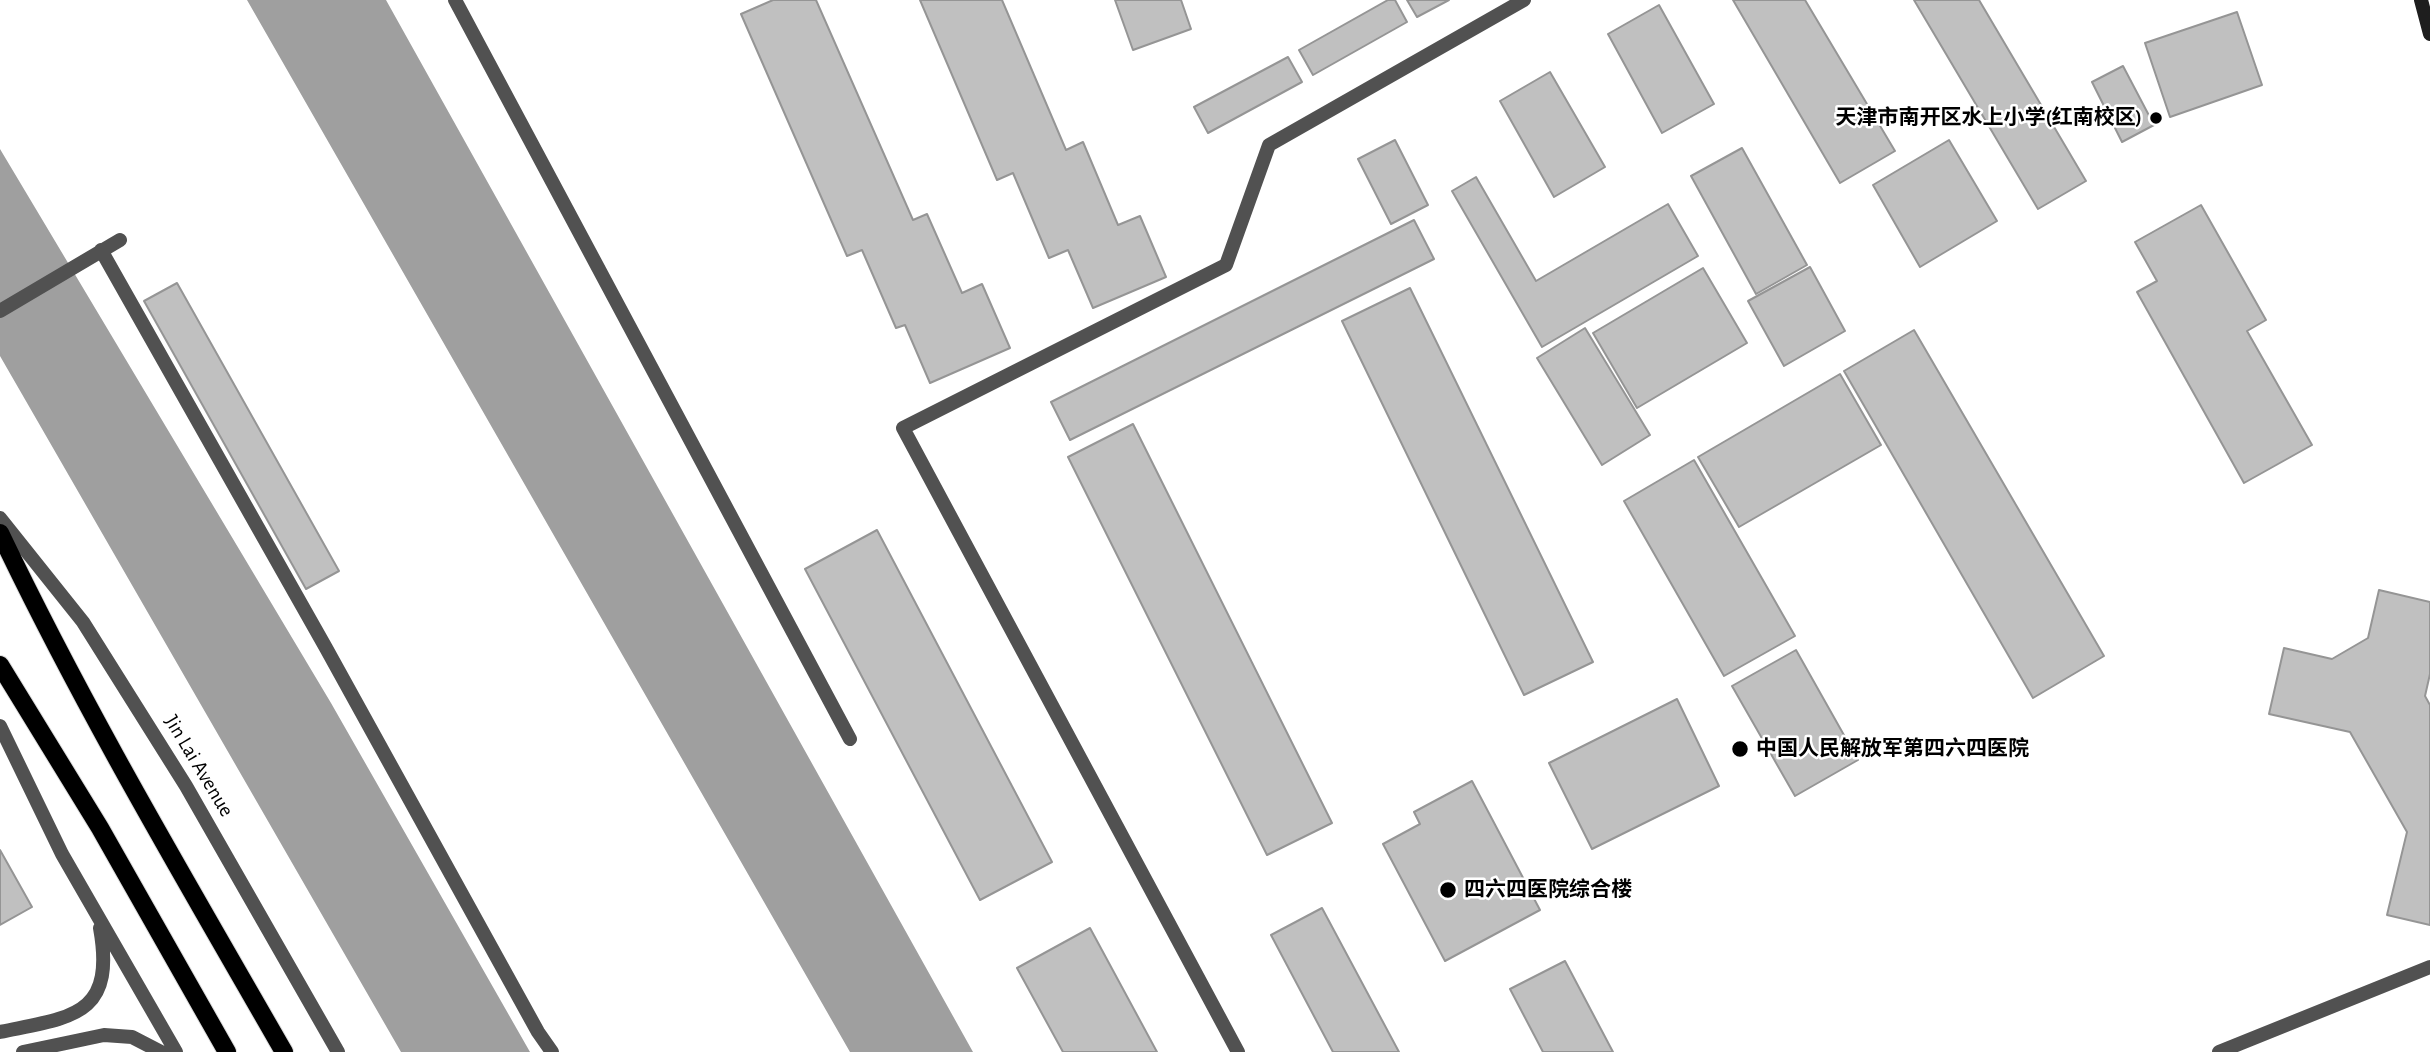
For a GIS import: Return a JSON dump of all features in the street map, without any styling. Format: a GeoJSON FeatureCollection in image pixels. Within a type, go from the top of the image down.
{"type":"FeatureCollection","features":[{"type":"Feature","properties":{"kind":"main road"},"geometry":{"type":"LineString","coordinates":[[2421,0],[2430,34]]}},
{"type":"Feature","properties":{"kind":"main road"},"geometry":{"type":"LineString","coordinates":[[0,533],[48,632],[284,1052]]}},
{"type":"Feature","properties":{"kind":"main road"},"geometry":{"type":"LineString","coordinates":[[0,665],[100,828],[227,1052]]}},
{"type":"Feature","properties":{"kind":"street"},"geometry":{"type":"LineString","coordinates":[[455,0],[850,739]]}},
{"type":"Feature","properties":{"kind":"street"},"geometry":{"type":"LineString","coordinates":[[1238,1052],[903,428],[1226,265],[1269,145],[1524,0]]}},
{"type":"Feature","properties":{"kind":"street"},"geometry":{"type":"LineString","coordinates":[[0,311],[120,240]]}},
{"type":"Feature","properties":{"kind":"street"},"geometry":{"type":"LineString","coordinates":[[101,250],[326,648],[538,1032],[552,1052]]}},
{"type":"Feature","properties":{"kind":"street","name":"Jin Lai Avenue"},"geometry":{"type":"LineString","coordinates":[[0,518],[83,622],[186,786],[338,1052]]}},
{"type":"Feature","properties":{"kind":"street"},"geometry":{"type":"LineString","coordinates":[[0,726],[62,854],[176,1052]]}},
{"type":"Feature","properties":{"kind":"street"},"geometry":{"type":"LineString","coordinates":[[0,1032],[77,1014],[89,1003],[100,987],[104,969],[104,949],[98,917]]}},
{"type":"Feature","properties":{"kind":"street"},"geometry":{"type":"LineString","coordinates":[[2219,1052],[2430,967]]}},
{"type":"Feature","properties":{"kind":"street"},"geometry":{"type":"LineString","coordinates":[[23,1052],[104,1035],[132,1037],[161,1052]]}},
{"type":"Feature","properties":{"kind":"shaded area"},"geometry":{"type":"Polygon","coordinates":[[[247,0],[386,0],[973,1052],[850,1052],[247,0]]]}},
{"type":"Feature","properties":{"kind":"shaded area"},"geometry":{"type":"Polygon","coordinates":[[[0,149],[331,703],[530,1052],[401,1052],[0,356],[0,149]]]}},
{"type":"Feature","properties":{"kind":"building"},"geometry":{"type":"Polygon","coordinates":[[[773,0],[816,0],[913,220],[927,214],[962,293],[982,284],[1010,348],[930,383],[905,325],[896,328],[862,250],[847,256],[741,14],[773,0]]]}},
{"type":"Feature","properties":{"kind":"building"},"geometry":{"type":"Polygon","coordinates":[[[920,0],[1002,0],[1066,150],[1083,142],[1118,225],[1140,216],[1166,277],[1093,308],[1068,250],[1049,258],[1013,173],[997,180],[920,0]]]}},
{"type":"Feature","properties":{"kind":"building"},"geometry":{"type":"Polygon","coordinates":[[[1115,0],[1181,0],[1191,29],[1133,50],[1115,0]]]}},
{"type":"Feature","properties":{"kind":"building"},"geometry":{"type":"Polygon","coordinates":[[[1388,0],[1395,0],[1407,22],[1313,75],[1299,50],[1388,0]]]}},
{"type":"Feature","properties":{"kind":"building"},"geometry":{"type":"Polygon","coordinates":[[[1407,0],[1449,0],[1417,17],[1407,0]]]}},
{"type":"Feature","properties":{"kind":"building"},"geometry":{"type":"Polygon","coordinates":[[[1733,0],[1805,0],[1895,151],[1840,183],[1733,0]]]}},
{"type":"Feature","properties":{"kind":"building"},"geometry":{"type":"Polygon","coordinates":[[[1914,0],[1979,0],[2086,181],[2038,209],[1914,0]]]}},
{"type":"Feature","properties":{"kind":"building"},"geometry":{"type":"Polygon","coordinates":[[[1659,5],[1714,104],[1662,133],[1608,34],[1659,5]]]}},
{"type":"Feature","properties":{"kind":"building"},"geometry":{"type":"Polygon","coordinates":[[[2237,12],[2262,85],[2170,117],[2145,43],[2237,12]]]}},
{"type":"Feature","properties":{"kind":"building"},"geometry":{"type":"Polygon","coordinates":[[[1288,57],[1302,82],[1208,133],[1194,107],[1288,57]]]}},
{"type":"Feature","properties":{"kind":"building"},"geometry":{"type":"Polygon","coordinates":[[[2123,66],[2154,125],[2122,142],[2092,82],[2123,66]]]}},
{"type":"Feature","properties":{"kind":"building"},"geometry":{"type":"Polygon","coordinates":[[[1550,72],[1605,167],[1554,197],[1500,101],[1550,72]]]}},
{"type":"Feature","properties":{"kind":"building"},"geometry":{"type":"Polygon","coordinates":[[[1395,140],[1428,205],[1391,224],[1358,159],[1395,140]]]}},
{"type":"Feature","properties":{"kind":"building"},"geometry":{"type":"Polygon","coordinates":[[[1949,140],[1997,221],[1920,267],[1873,185],[1949,140]]]}},
{"type":"Feature","properties":{"kind":"building"},"geometry":{"type":"Polygon","coordinates":[[[1742,148],[1807,265],[1756,294],[1691,176],[1742,148]]]}},
{"type":"Feature","properties":{"kind":"building"},"geometry":{"type":"Polygon","coordinates":[[[1476,177],[1536,281],[1668,204],[1698,256],[1542,347],[1452,191],[1476,177]]]}},
{"type":"Feature","properties":{"kind":"building"},"geometry":{"type":"Polygon","coordinates":[[[2201,205],[2266,320],[2247,331],[2312,445],[2244,483],[2137,292],[2157,281],[2135,242],[2201,205]]]}},
{"type":"Feature","properties":{"kind":"building"},"geometry":{"type":"Polygon","coordinates":[[[1414,220],[1434,259],[1070,440],[1051,402],[1414,220]]]}},
{"type":"Feature","properties":{"kind":"building"},"geometry":{"type":"Polygon","coordinates":[[[1810,267],[1845,331],[1784,366],[1748,301],[1810,267]]]}},
{"type":"Feature","properties":{"kind":"building"},"geometry":{"type":"Polygon","coordinates":[[[1703,268],[1747,343],[1637,408],[1593,333],[1703,268]]]}},
{"type":"Feature","properties":{"kind":"building"},"geometry":{"type":"Polygon","coordinates":[[[177,283],[339,571],[306,589],[144,301],[177,283]]]}},
{"type":"Feature","properties":{"kind":"building"},"geometry":{"type":"Polygon","coordinates":[[[1410,288],[1593,662],[1524,695],[1342,321],[1410,288]]]}},
{"type":"Feature","properties":{"kind":"building"},"geometry":{"type":"Polygon","coordinates":[[[1585,328],[1650,435],[1602,465],[1537,358],[1585,328]]]}},
{"type":"Feature","properties":{"kind":"building"},"geometry":{"type":"Polygon","coordinates":[[[1914,330],[2104,656],[2033,698],[1844,371],[1914,330]]]}},
{"type":"Feature","properties":{"kind":"building"},"geometry":{"type":"Polygon","coordinates":[[[1840,374],[1881,445],[1739,527],[1698,457],[1840,374]]]}},
{"type":"Feature","properties":{"kind":"building"},"geometry":{"type":"Polygon","coordinates":[[[1133,424],[1332,823],[1267,855],[1068,457],[1133,424]]]}},
{"type":"Feature","properties":{"kind":"building"},"geometry":{"type":"Polygon","coordinates":[[[1694,460],[1795,636],[1724,676],[1624,501],[1694,460]]]}},
{"type":"Feature","properties":{"kind":"building"},"geometry":{"type":"Polygon","coordinates":[[[877,530],[1052,862],[980,900],[805,569],[877,530]]]}},
{"type":"Feature","properties":{"kind":"building"},"geometry":{"type":"Polygon","coordinates":[[[2379,590],[2430,602],[2430,674],[2425,696],[2430,705],[2430,925],[2387,915],[2407,832],[2350,732],[2269,714],[2284,648],[2332,659],[2368,638],[2379,590]]]}},
{"type":"Feature","properties":{"kind":"building"},"geometry":{"type":"Polygon","coordinates":[[[1796,650],[1858,760],[1795,796],[1732,686],[1796,650]]]}},
{"type":"Feature","properties":{"kind":"building"},"geometry":{"type":"Polygon","coordinates":[[[1677,699],[1719,786],[1592,849],[1549,763],[1677,699]]]}},
{"type":"Feature","properties":{"kind":"building"},"geometry":{"type":"Polygon","coordinates":[[[1472,781],[1540,910],[1445,961],[1383,844],[1420,824],[1414,812],[1472,781]]]}},
{"type":"Feature","properties":{"kind":"building"},"geometry":{"type":"Polygon","coordinates":[[[0,850],[32,907],[0,925],[0,850]]]}},
{"type":"Feature","properties":{"kind":"building"},"geometry":{"type":"Polygon","coordinates":[[[1322,908],[1399,1052],[1333,1052],[1271,935],[1322,908]]]}},
{"type":"Feature","properties":{"kind":"building"},"geometry":{"type":"Polygon","coordinates":[[[1090,928],[1157,1052],[1063,1052],[1017,968],[1090,928]]]}},
{"type":"Feature","properties":{"kind":"building"},"geometry":{"type":"Polygon","coordinates":[[[1565,961],[1613,1052],[1543,1052],[1510,989],[1565,961]]]}},
{"type":"Feature","properties":{"kind":"place","name":"天津市南开区水上小学(红南校区)"},"geometry":{"type":"Point","coordinates":[2156,118]}},
{"type":"Feature","properties":{"kind":"place","name":"中国人民解放军第四六四医院"},"geometry":{"type":"Point","coordinates":[1740,749]}},
{"type":"Feature","properties":{"kind":"place","name":"四六四医院综合楼"},"geometry":{"type":"Point","coordinates":[1448,890]}}]}
